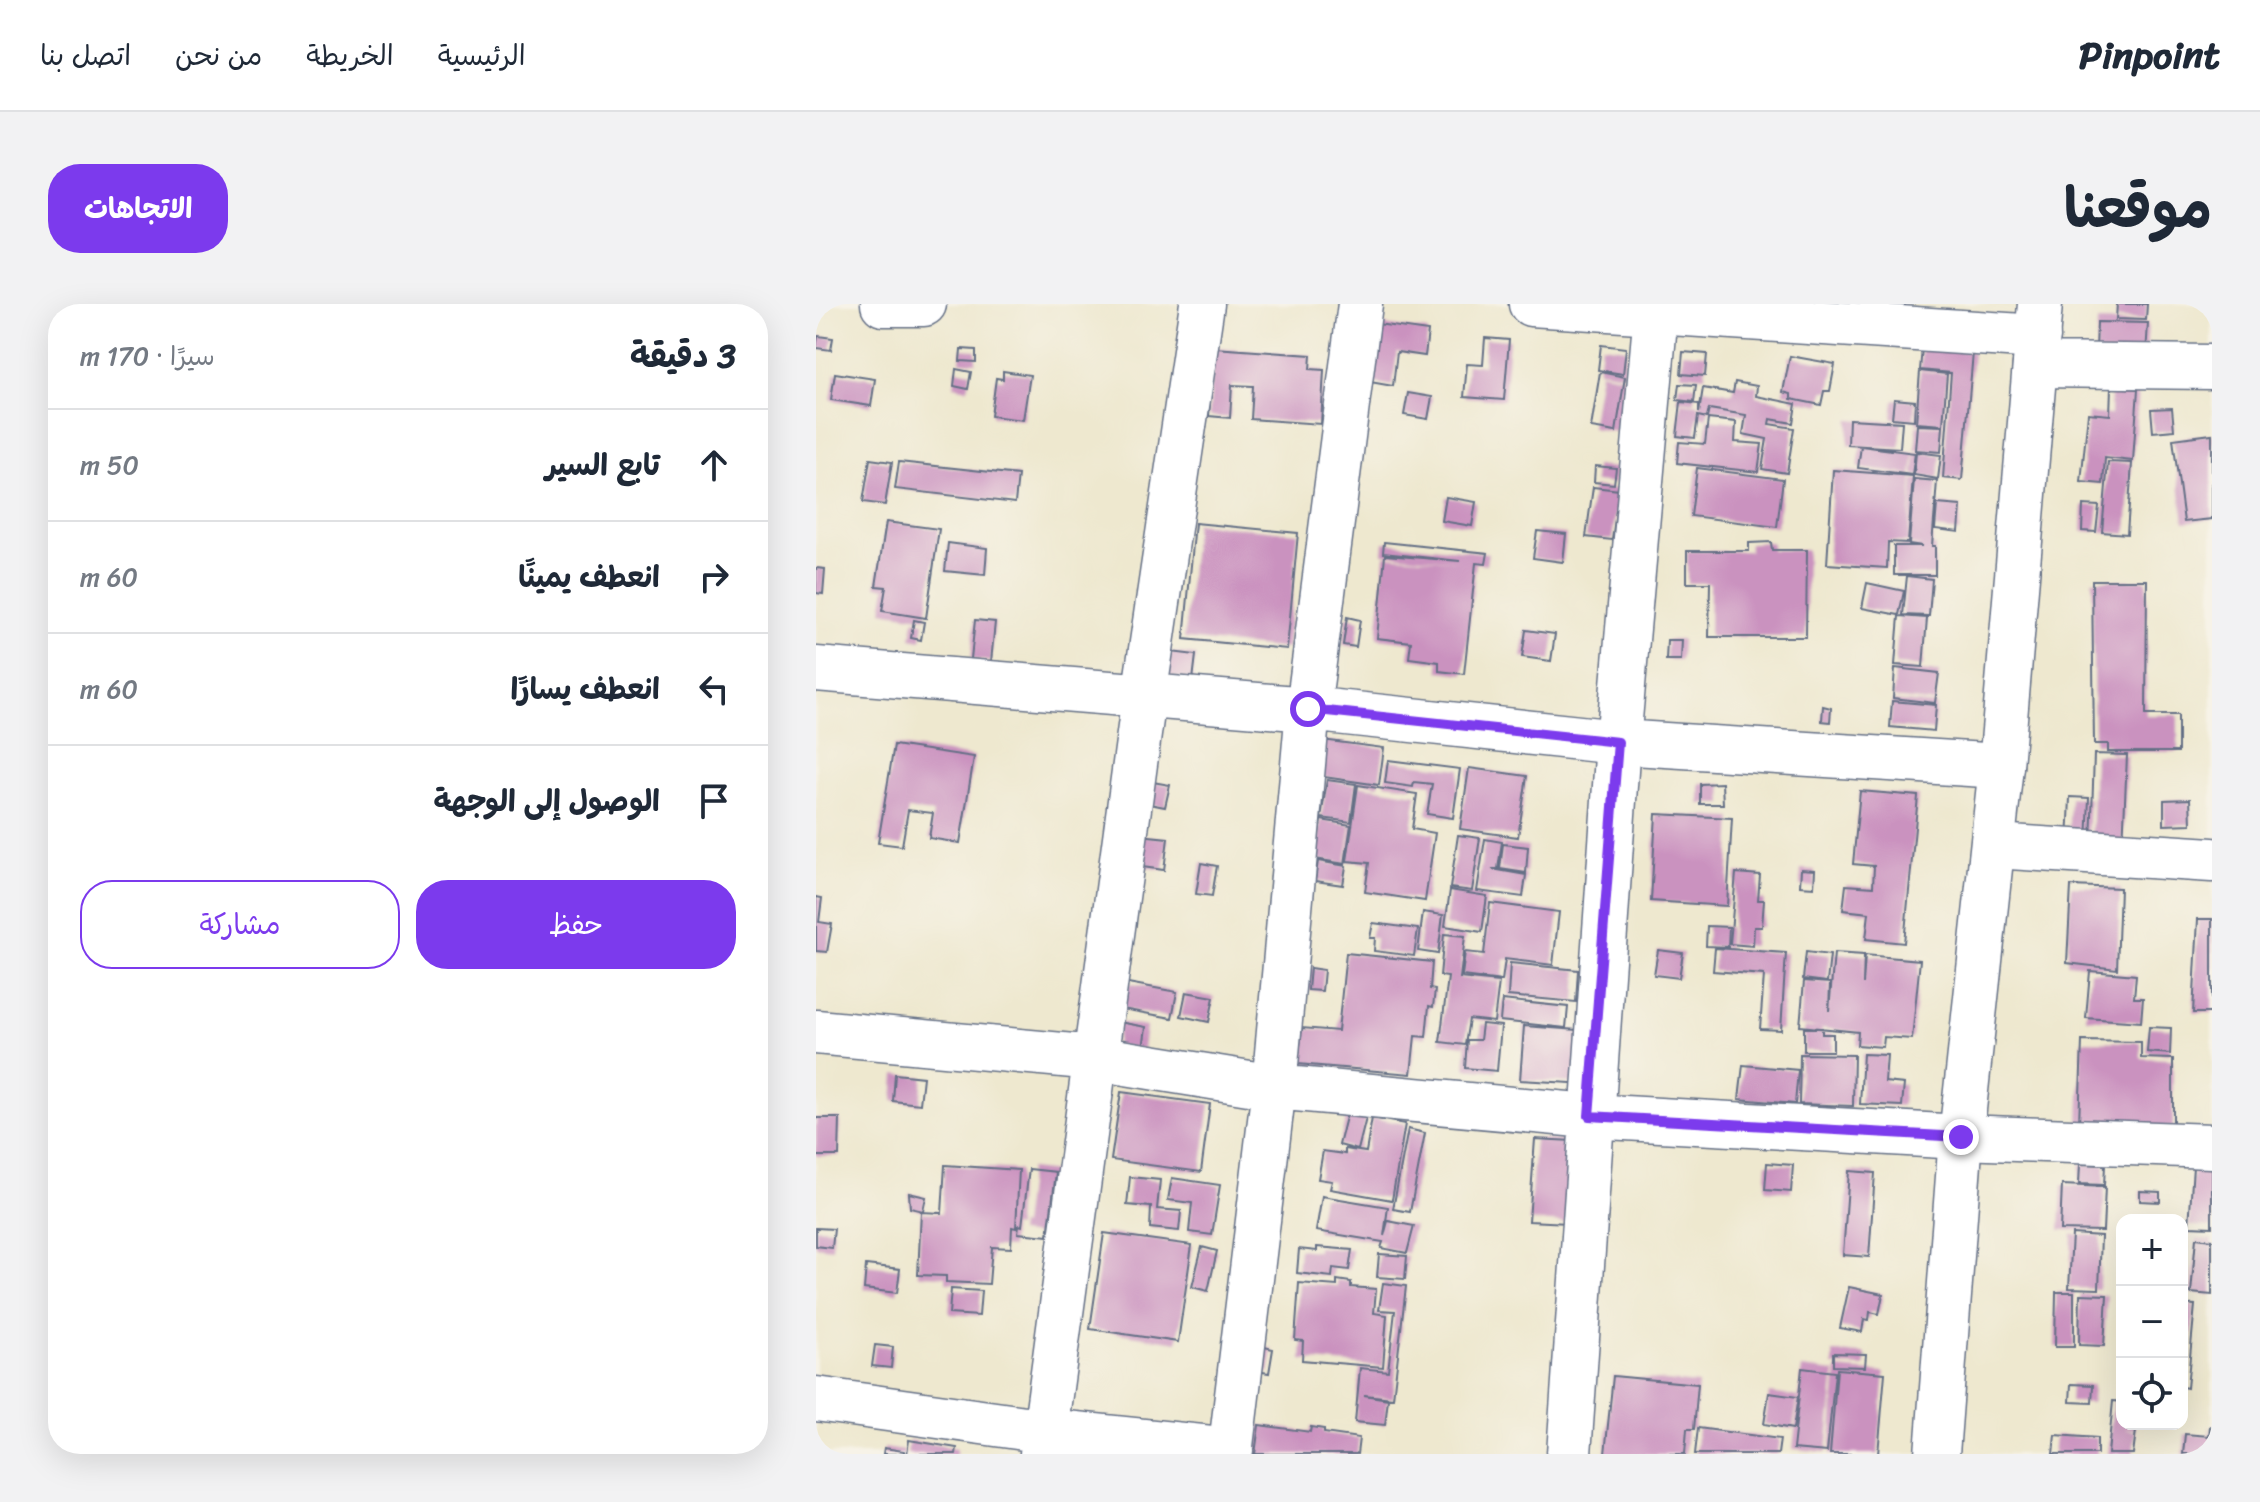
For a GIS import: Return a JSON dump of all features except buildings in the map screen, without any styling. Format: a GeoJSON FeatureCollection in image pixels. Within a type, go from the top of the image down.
{"type":"FeatureCollection","features":[{"type":"Feature","properties":{"kind":"street"},"geometry":{"type":"LineString","coordinates":[[883,304],[924,304]]}},
{"type":"Feature","properties":{"kind":"street"},"geometry":{"type":"LineString","coordinates":[[1044,1442],[1144,697],[1202,304]]}},
{"type":"Feature","properties":{"kind":"street"},"geometry":{"type":"LineString","coordinates":[[816,1399],[1044,1442],[1230,1452],[1274,1087],[1308,709],[1360,304]]}},
{"type":"Feature","properties":{"kind":"street"},"geometry":{"type":"LineString","coordinates":[[1531,304],[2038,335],[2212,367]]}},
{"type":"Feature","properties":{"kind":"street"},"geometry":{"type":"LineString","coordinates":[[1569,1454],[1589,1116],[1656,311]]}},
{"type":"Feature","properties":{"kind":"street"},"geometry":{"type":"LineString","coordinates":[[1937,1454],[1961,1137],[1994,846],[2038,335]]}},
{"type":"Feature","properties":{"kind":"street"},"geometry":{"type":"LineString","coordinates":[[816,669],[1308,709],[1618,742],[2001,766]]}},
{"type":"Feature","properties":{"kind":"street"},"geometry":{"type":"LineString","coordinates":[[1994,846],[2212,860]]}},
{"type":"Feature","properties":{"kind":"street"},"geometry":{"type":"LineString","coordinates":[[816,1032],[1095,1058],[1274,1087],[1589,1116],[1961,1137],[2212,1146]]}},
{"type":"Feature","properties":{"kind":"route"},"geometry":{"type":"LineString","coordinates":[[1308,709],[1618,742],[1589,1116],[1961,1137]]}}]}
